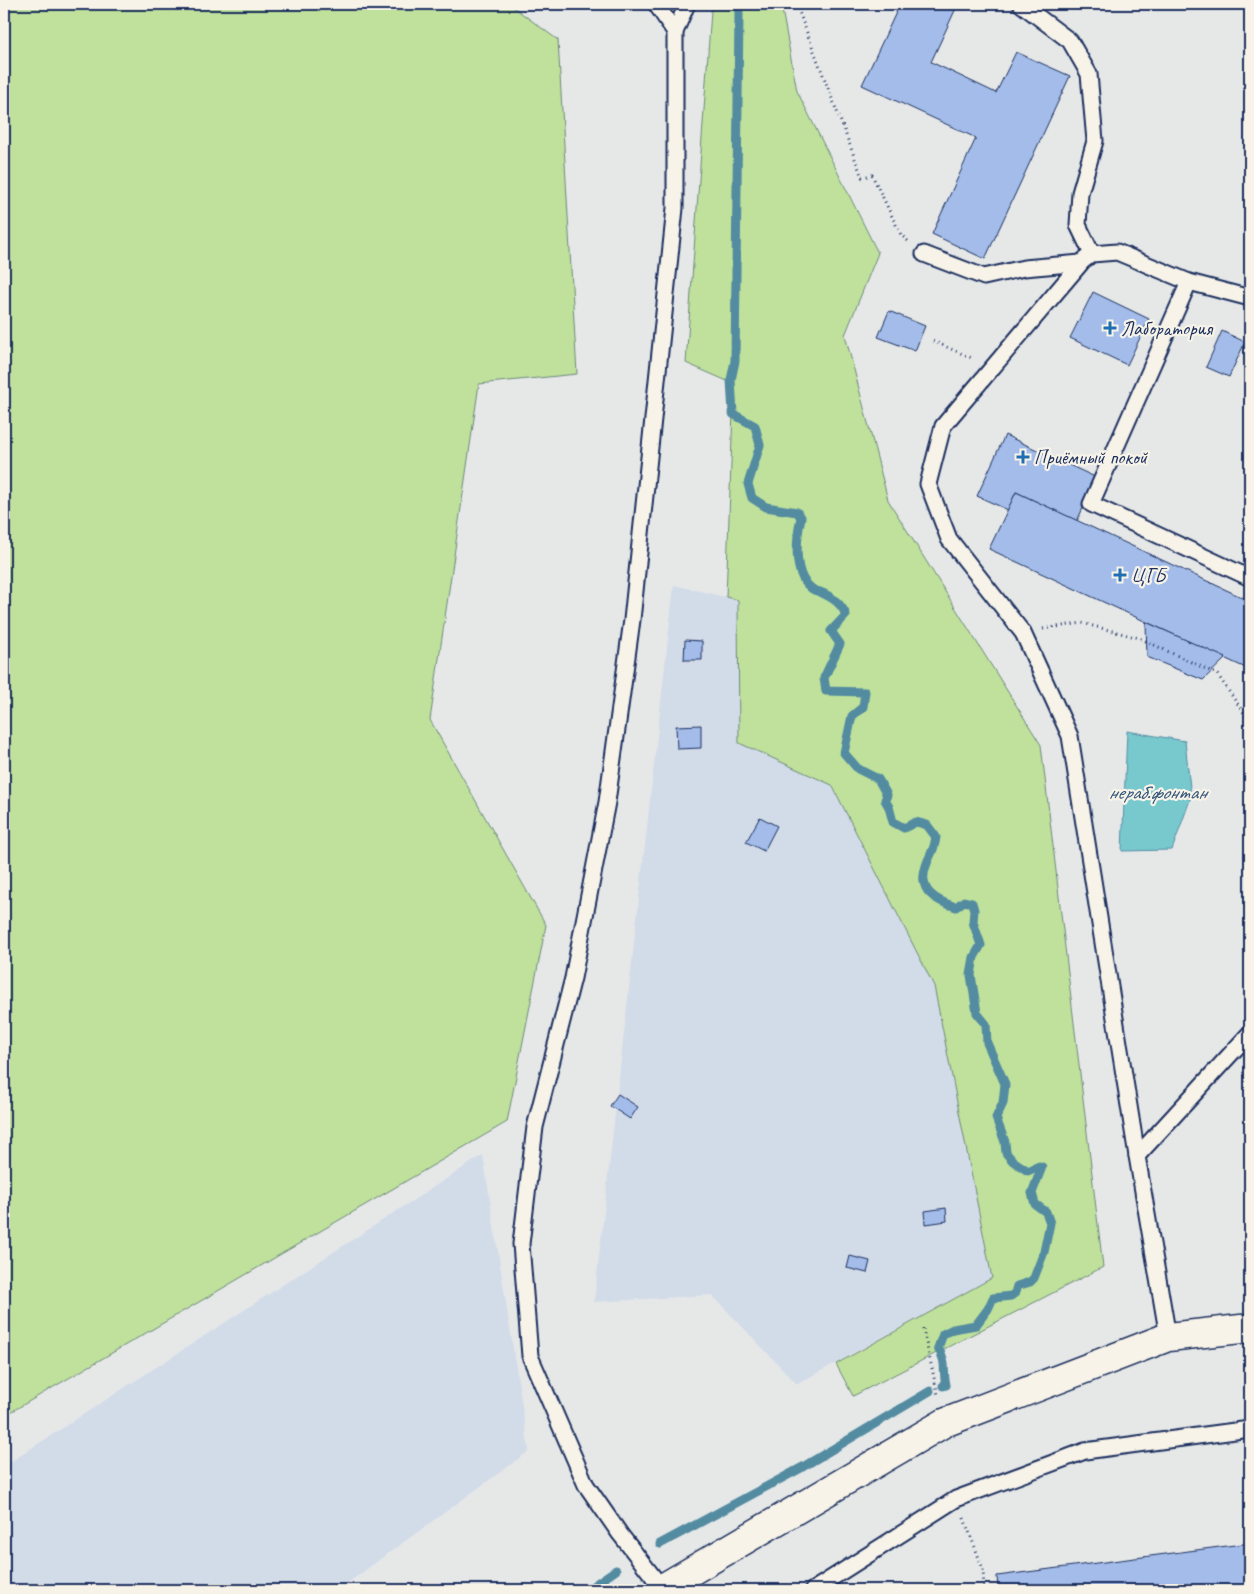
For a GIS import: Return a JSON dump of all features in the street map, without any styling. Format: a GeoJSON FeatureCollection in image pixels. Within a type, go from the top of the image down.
{"type":"FeatureCollection","features":[{"type":"Feature","properties":{"kind":"street"},"geometry":{"type":"LineString","coordinates":[[660,1589],[944,1423],[1168,1337],[1250,1328]]}},
{"type":"Feature","properties":{"kind":"lane"},"geometry":{"type":"LineString","coordinates":[[656,4],[674,32]]}},
{"type":"Feature","properties":{"kind":"lane"},"geometry":{"type":"LineString","coordinates":[[660,1589],[586,1485],[530,1356],[521,1244],[534,1127],[574,978],[607,802],[632,620],[675,208],[674,32],[687,4]]}},
{"type":"Feature","properties":{"kind":"lane"},"geometry":{"type":"LineString","coordinates":[[1021,4],[1070,41],[1089,74],[1094,140],[1080,193],[1078,225],[1086,258]]}},
{"type":"Feature","properties":{"kind":"lane"},"geometry":{"type":"LineString","coordinates":[[924,254],[984,277],[1117,252],[1189,282],[1250,298]]}},
{"type":"Feature","properties":{"kind":"lane"},"geometry":{"type":"LineString","coordinates":[[1086,258],[943,426],[928,484],[949,539],[1023,632],[1070,736],[1168,1337]]}},
{"type":"Feature","properties":{"kind":"lane"},"geometry":{"type":"LineString","coordinates":[[1189,282],[1091,504],[1250,578]]}},
{"type":"Feature","properties":{"kind":"lane"},"geometry":{"type":"LineString","coordinates":[[1137,1156],[1250,1033]]}},
{"type":"Feature","properties":{"kind":"lane"},"geometry":{"type":"LineString","coordinates":[[813,1590],[956,1499],[1085,1451],[1250,1429]]}},
{"type":"Feature","properties":{"kind":"path"},"geometry":{"type":"LineString","coordinates":[[796,4],[862,178],[872,175],[901,235],[924,254]]}},
{"type":"Feature","properties":{"kind":"path"},"geometry":{"type":"LineString","coordinates":[[933,341],[993,367]]}},
{"type":"Feature","properties":{"kind":"path"},"geometry":{"type":"LineString","coordinates":[[1023,632],[1082,624],[1139,638],[1216,674],[1250,722]]}},
{"type":"Feature","properties":{"kind":"path"},"geometry":{"type":"LineString","coordinates":[[923,1329],[944,1423]]}},
{"type":"Feature","properties":{"kind":"path"},"geometry":{"type":"LineString","coordinates":[[956,1499],[983,1569],[984,1590]]}},
{"type":"Feature","properties":{"kind":"shaded area"},"geometry":{"type":"Polygon","coordinates":[[[674,585],[738,600],[739,743],[832,785],[934,986],[992,1278],[797,1384],[712,1295],[594,1302],[674,585]]]}},
{"type":"Feature","properties":{"kind":"shaded area"},"geometry":{"type":"Polygon","coordinates":[[[483,1155],[529,1451],[338,1590],[4,1590],[4,1466],[483,1155]]]}},
{"type":"Feature","properties":{"kind":"green space"},"geometry":{"type":"Polygon","coordinates":[[[4,4],[509,4],[558,40],[577,374],[479,384],[430,720],[546,925],[507,1122],[4,1416],[4,4]]]}},
{"type":"Feature","properties":{"kind":"green space"},"geometry":{"type":"Polygon","coordinates":[[[714,4],[781,4],[797,91],[878,253],[845,335],[888,500],[1041,745],[1103,1267],[853,1396],[836,1364],[992,1278],[934,986],[832,785],[739,743],[738,600],[726,597],[734,384],[686,363],[711,11],[714,4]]]}},
{"type":"Feature","properties":{"kind":"water","name":"нераб.фонтан"},"geometry":{"type":"Polygon","coordinates":[[[1127,731],[1185,741],[1191,797],[1172,850],[1122,851],[1127,731]]]}},
{"type":"Feature","properties":{"kind":"building"},"geometry":{"type":"Polygon","coordinates":[[[900,4],[958,4],[931,62],[996,93],[1016,52],[1070,76],[985,259],[932,234],[976,138],[862,85],[900,4]]]}},
{"type":"Feature","properties":{"kind":"building","name":"Лаборатория"},"geometry":{"type":"Polygon","coordinates":[[[1093,292],[1149,319],[1127,365],[1070,338],[1093,292]]]}},
{"type":"Feature","properties":{"kind":"building"},"geometry":{"type":"Polygon","coordinates":[[[889,311],[925,326],[915,351],[878,337],[889,311]]]}},
{"type":"Feature","properties":{"kind":"building"},"geometry":{"type":"Polygon","coordinates":[[[1222,331],[1245,342],[1229,377],[1206,367],[1222,331]]]}},
{"type":"Feature","properties":{"kind":"building","name":"Приёмный покой"},"geometry":{"type":"Polygon","coordinates":[[[1005,435],[1097,478],[1077,521],[1016,492],[1008,510],[977,496],[1005,435]]]}},
{"type":"Feature","properties":{"kind":"building","name":"ЦГБ"},"geometry":{"type":"Polygon","coordinates":[[[1016,492],[1250,601],[1250,670],[989,549],[1016,492]]]}},
{"type":"Feature","properties":{"kind":"building"},"geometry":{"type":"Polygon","coordinates":[[[1146,622],[1226,658],[1203,680],[1147,657],[1146,622]]]}},
{"type":"Feature","properties":{"kind":"building"},"geometry":{"type":"Polygon","coordinates":[[[685,640],[702,641],[702,660],[684,660],[685,640]]]}},
{"type":"Feature","properties":{"kind":"building"},"geometry":{"type":"Polygon","coordinates":[[[701,725],[701,748],[677,749],[676,726],[701,725]]]}},
{"type":"Feature","properties":{"kind":"building"},"geometry":{"type":"Polygon","coordinates":[[[760,817],[777,826],[764,851],[746,842],[760,817]]]}},
{"type":"Feature","properties":{"kind":"building"},"geometry":{"type":"Polygon","coordinates":[[[618,1094],[638,1107],[630,1119],[610,1106],[618,1094]]]}},
{"type":"Feature","properties":{"kind":"building"},"geometry":{"type":"Polygon","coordinates":[[[946,1208],[947,1221],[926,1224],[925,1211],[946,1208]]]}},
{"type":"Feature","properties":{"kind":"building"},"geometry":{"type":"Polygon","coordinates":[[[850,1256],[870,1261],[867,1273],[847,1268],[850,1256]]]}},
{"type":"Feature","properties":{"kind":"building"},"geometry":{"type":"Polygon","coordinates":[[[1250,1543],[1250,1590],[998,1590],[997,1576],[1250,1543]]]}},
{"type":"Feature","properties":{"kind":"waterway"},"geometry":{"type":"LineString","coordinates":[[738,4],[735,361],[731,380],[733,414],[755,426],[760,445],[748,484],[752,498],[766,507],[797,512],[801,517],[797,544],[800,573],[804,581],[813,590],[836,601],[846,615],[831,631],[840,644],[824,678],[826,691],[865,692],[863,707],[852,716],[844,753],[858,769],[878,779],[887,795],[885,800],[893,822],[904,828],[916,822],[927,825],[936,837],[924,875],[924,882],[930,894],[942,902],[956,907],[964,901],[972,903],[974,910],[973,922],[981,945],[974,957],[971,975],[977,1013],[986,1024],[987,1043],[1005,1084],[1003,1103],[996,1118],[1005,1142],[1006,1153],[1013,1161],[1028,1171],[1039,1166],[1042,1167],[1032,1193],[1035,1204],[1046,1212],[1050,1223],[1044,1252],[1034,1278],[1030,1282],[1017,1286],[1015,1293],[1011,1296],[993,1298],[988,1309],[976,1325],[953,1329],[943,1334],[938,1348],[944,1363],[946,1385],[943,1386]]}},
{"type":"Feature","properties":{"kind":"waterway"},"geometry":{"type":"LineString","coordinates":[[660,1544],[801,1468],[930,1391]]}},
{"type":"Feature","properties":{"kind":"waterway"},"geometry":{"type":"LineString","coordinates":[[587,1590],[616,1570]]}},
{"type":"Feature","properties":{"kind":"place","name":"Лаборатория"},"geometry":{"type":"Point","coordinates":[1110,328]}},
{"type":"Feature","properties":{"kind":"place","name":"Приёмный покой"},"geometry":{"type":"Point","coordinates":[1023,457]}},
{"type":"Feature","properties":{"kind":"place","name":"ЦГБ"},"geometry":{"type":"Point","coordinates":[1120,575]}}]}
